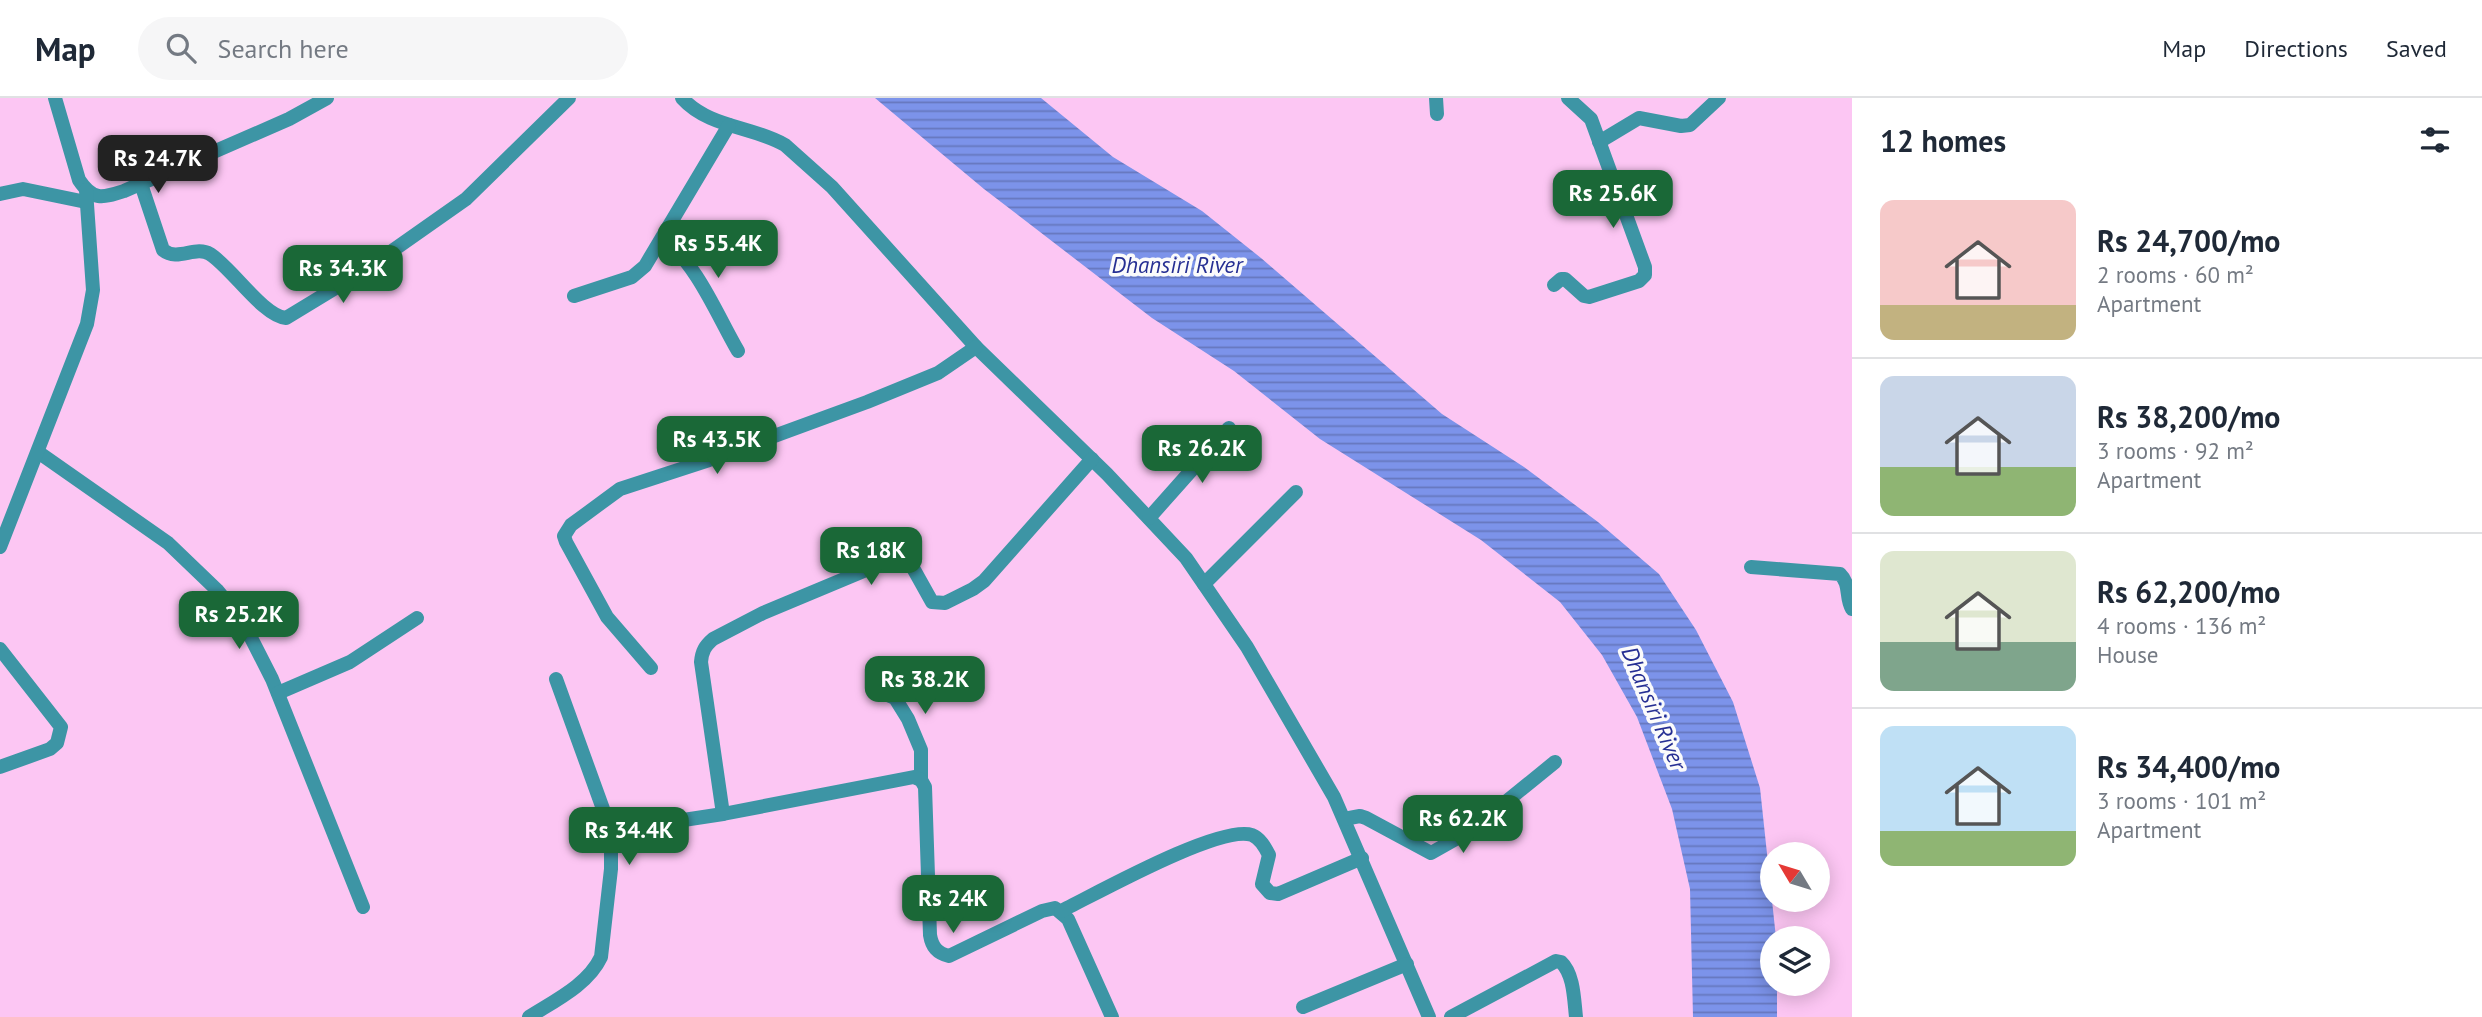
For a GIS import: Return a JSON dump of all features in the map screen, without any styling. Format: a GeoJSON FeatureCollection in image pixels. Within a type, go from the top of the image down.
{"type":"FeatureCollection","features":[{"type":"Feature","properties":{"kind":"street"},"geometry":{"type":"LineString","coordinates":[[0,547],[92,305],[86,196],[55,98]]}},
{"type":"Feature","properties":{"kind":"street"},"geometry":{"type":"LineString","coordinates":[[0,194],[23,189],[107,196],[141,184],[289,119],[327,98]]}},
{"type":"Feature","properties":{"kind":"street"},"geometry":{"type":"LineString","coordinates":[[141,184],[163,250],[175,256],[198,251],[212,255],[272,314],[286,318],[365,270],[458,205],[569,98]]}},
{"type":"Feature","properties":{"kind":"street"},"geometry":{"type":"LineString","coordinates":[[682,98],[696,110],[729,125],[777,140],[832,187],[976,347],[1092,459],[1186,558],[1247,647],[1334,797],[1429,1017]]}},
{"type":"Feature","properties":{"kind":"street"},"geometry":{"type":"LineString","coordinates":[[1436,98],[1437,114]]}},
{"type":"Feature","properties":{"kind":"street"},"geometry":{"type":"LineString","coordinates":[[1553,285],[1565,279],[1584,296],[1590,297],[1629,285],[1645,275],[1646,267],[1591,119],[1568,98]]}},
{"type":"Feature","properties":{"kind":"street"},"geometry":{"type":"LineString","coordinates":[[1599,142],[1639,118],[1681,126],[1690,125],[1719,98]]}},
{"type":"Feature","properties":{"kind":"street"},"geometry":{"type":"LineString","coordinates":[[574,296],[632,277],[645,266],[729,125]]}},
{"type":"Feature","properties":{"kind":"street"},"geometry":{"type":"LineString","coordinates":[[663,239],[679,251],[689,265],[738,351]]}},
{"type":"Feature","properties":{"kind":"street"},"geometry":{"type":"LineString","coordinates":[[651,668],[607,617],[566,542],[564,536],[571,525],[620,489],[709,460],[867,402],[938,373],[976,347]]}},
{"type":"Feature","properties":{"kind":"street"},"geometry":{"type":"LineString","coordinates":[[1149,517],[1229,429]]}},
{"type":"Feature","properties":{"kind":"street"},"geometry":{"type":"LineString","coordinates":[[38,452],[146,526],[191,564],[243,622],[278,693],[363,907]]}},
{"type":"Feature","properties":{"kind":"street"},"geometry":{"type":"LineString","coordinates":[[723,814],[701,662],[706,645],[763,612],[897,557],[904,556],[908,559],[932,602],[945,603],[973,589],[1006,557],[1092,459]]}},
{"type":"Feature","properties":{"kind":"street"},"geometry":{"type":"LineString","coordinates":[[1204,584],[1296,492]]}},
{"type":"Feature","properties":{"kind":"street"},"geometry":{"type":"LineString","coordinates":[[1751,567],[1840,574],[1847,583],[1848,603],[1852,609]]}},
{"type":"Feature","properties":{"kind":"street"},"geometry":{"type":"LineString","coordinates":[[278,693],[350,662],[417,618]]}},
{"type":"Feature","properties":{"kind":"street"},"geometry":{"type":"LineString","coordinates":[[0,650],[61,727],[61,737],[50,749],[0,767]]}},
{"type":"Feature","properties":{"kind":"street"},"geometry":{"type":"LineString","coordinates":[[529,1017],[587,978],[601,957],[611,869],[611,831],[556,679]]}},
{"type":"Feature","properties":{"kind":"street"},"geometry":{"type":"LineString","coordinates":[[873,689],[895,698],[908,719],[921,750],[920,780]]}},
{"type":"Feature","properties":{"kind":"street"},"geometry":{"type":"LineString","coordinates":[[1344,818],[1366,818],[1431,853],[1470,831],[1555,762]]}},
{"type":"Feature","properties":{"kind":"street"},"geometry":{"type":"LineString","coordinates":[[611,831],[723,814],[914,777],[925,787],[930,935],[936,950],[949,956],[1042,911],[1055,908],[1068,919],[1112,1017]]}},
{"type":"Feature","properties":{"kind":"street"},"geometry":{"type":"LineString","coordinates":[[1061,911],[1185,849],[1247,834],[1259,840],[1269,855],[1262,884],[1270,893],[1278,894],[1362,858]]}},
{"type":"Feature","properties":{"kind":"street"},"geometry":{"type":"LineString","coordinates":[[1451,1017],[1556,961],[1561,962],[1567,970],[1576,1017]]}},
{"type":"Feature","properties":{"kind":"street"},"geometry":{"type":"LineString","coordinates":[[1303,1007],[1407,964]]}},
{"type":"Feature","properties":{"kind":"water","name":"Dhansiri River"},"geometry":{"type":"Polygon","coordinates":[[[875,98],[1041,98],[1113,157],[1202,211],[1261,258],[1442,414],[1524,467],[1598,522],[1659,574],[1696,630],[1733,702],[1760,788],[1766,842],[1760,842],[1760,912],[1773,912],[1775,926],[1760,926],[1760,996],[1777,996],[1777,1017],[1693,1017],[1690,889],[1672,809],[1637,717],[1602,655],[1560,602],[1481,540],[1320,439],[1234,371],[1152,318],[984,189],[875,98]]]}}]}
